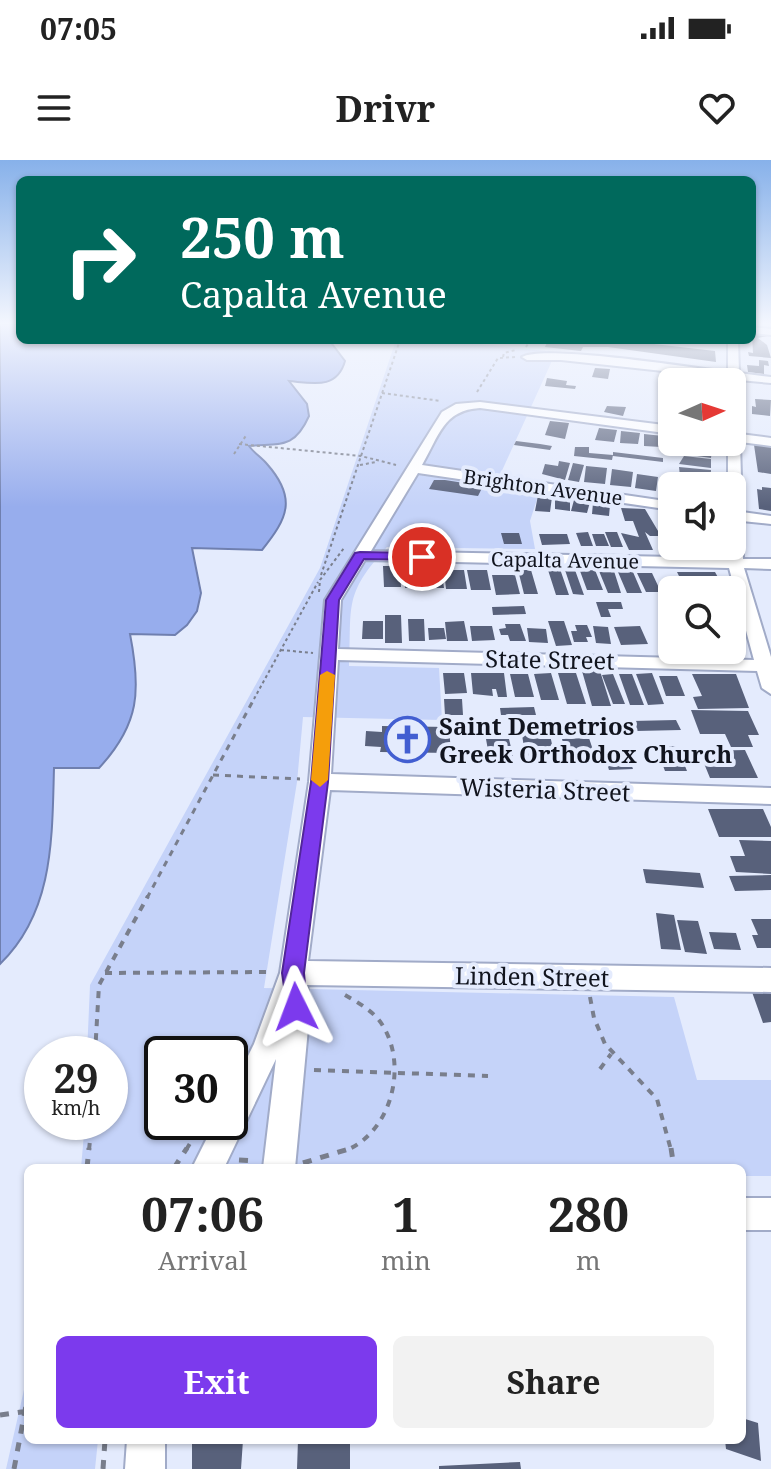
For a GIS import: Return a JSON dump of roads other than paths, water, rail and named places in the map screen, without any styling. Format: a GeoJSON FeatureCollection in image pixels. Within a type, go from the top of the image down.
{"type":"FeatureCollection","features":[{"type":"Feature","properties":{"kind":"street"},"geometry":{"type":"LineString","coordinates":[[279,1164],[296,1007],[295,973],[321,653],[333,600],[406,467],[448,412],[466,403],[658,428]]}},
{"type":"Feature","properties":{"kind":"street"},"geometry":{"type":"LineString","coordinates":[[746,439],[771,442]]}},
{"type":"Feature","properties":{"kind":"street","name":"Brighton Avenue"},"geometry":{"type":"LineString","coordinates":[[406,467],[658,504]]}},
{"type":"Feature","properties":{"kind":"street"},"geometry":{"type":"LineString","coordinates":[[746,517],[771,520]]}},
{"type":"Feature","properties":{"kind":"street","name":"Capalta Avenue"},"geometry":{"type":"LineString","coordinates":[[360,555],[771,564]]}},
{"type":"Feature","properties":{"kind":"street"},"geometry":{"type":"LineString","coordinates":[[735,560],[768,666],[771,688]]}},
{"type":"Feature","properties":{"kind":"street","name":"State Street"},"geometry":{"type":"LineString","coordinates":[[321,653],[768,666]]}},
{"type":"Feature","properties":{"kind":"street","name":"Wisteria Street"},"geometry":{"type":"LineString","coordinates":[[310,781],[771,796]]}},
{"type":"Feature","properties":{"kind":"street"},"geometry":{"type":"LineString","coordinates":[[209,1164],[266,1050],[295,973]]}},
{"type":"Feature","properties":{"kind":"street","name":"Linden Street"},"geometry":{"type":"LineString","coordinates":[[295,973],[771,980]]}},
{"type":"Feature","properties":{"kind":"street"},"geometry":{"type":"LineString","coordinates":[[746,1214],[771,1214]]}},
{"type":"Feature","properties":{"kind":"street"},"geometry":{"type":"LineString","coordinates":[[145,1469],[146,1444]]}},
{"type":"Feature","properties":{"kind":"water"},"geometry":{"type":"Polygon","coordinates":[[[0,385],[292,385],[307,404],[309,416],[298,435],[285,443],[249,446],[283,487],[286,508],[278,528],[262,550],[192,548],[201,593],[197,611],[187,625],[175,635],[130,634],[136,689],[130,721],[113,752],[99,768],[54,768],[50,847],[40,898],[18,944],[0,964],[0,385]]]}},
{"type":"Feature","properties":{"kind":"place","name":"Saint Demetrios Greek Orthodox Church"},"geometry":{"type":"Point","coordinates":[408,739]}}]}
